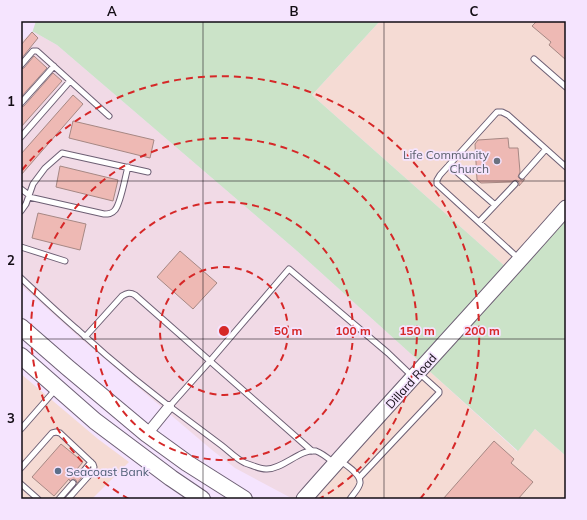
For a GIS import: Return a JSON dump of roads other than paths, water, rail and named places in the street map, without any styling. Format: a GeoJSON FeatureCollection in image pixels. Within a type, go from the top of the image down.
{"type":"FeatureCollection","features":[{"type":"Feature","properties":{"kind":"main road"},"geometry":{"type":"LineString","coordinates":[[21,327],[147,434],[244,499]]}},
{"type":"Feature","properties":{"kind":"main road"},"geometry":{"type":"LineString","coordinates":[[21,339],[38,355],[48,361],[67,367]]}},
{"type":"Feature","properties":{"kind":"main road"},"geometry":{"type":"LineString","coordinates":[[21,356],[95,421],[133,451],[202,499]]}},
{"type":"Feature","properties":{"kind":"street","name":"Dillard Road"},"geometry":{"type":"LineString","coordinates":[[304,499],[521,260],[566,208]]}},
{"type":"Feature","properties":{"kind":"street"},"geometry":{"type":"LineString","coordinates":[[147,434],[169,407]]}},
{"type":"Feature","properties":{"kind":"lane"},"geometry":{"type":"LineString","coordinates":[[21,65],[33,51],[37,51],[109,116]]}},
{"type":"Feature","properties":{"kind":"lane"},"geometry":{"type":"LineString","coordinates":[[534,59],[566,87]]}},
{"type":"Feature","properties":{"kind":"lane"},"geometry":{"type":"LineString","coordinates":[[21,103],[54,66]]}},
{"type":"Feature","properties":{"kind":"lane"},"geometry":{"type":"LineString","coordinates":[[21,137],[70,80]]}},
{"type":"Feature","properties":{"kind":"lane"},"geometry":{"type":"LineString","coordinates":[[521,260],[437,184],[437,180],[497,112],[502,112],[508,115],[566,166]]}},
{"type":"Feature","properties":{"kind":"lane"},"geometry":{"type":"LineString","coordinates":[[522,176],[546,148]]}},
{"type":"Feature","properties":{"kind":"lane"},"geometry":{"type":"LineString","coordinates":[[21,211],[26,204],[33,184],[45,168],[62,153],[148,172]]}},
{"type":"Feature","properties":{"kind":"lane"},"geometry":{"type":"LineString","coordinates":[[449,165],[495,205]]}},
{"type":"Feature","properties":{"kind":"lane"},"geometry":{"type":"LineString","coordinates":[[21,189],[29,196],[108,214],[115,211],[118,204],[128,167]]}},
{"type":"Feature","properties":{"kind":"lane"},"geometry":{"type":"LineString","coordinates":[[479,222],[515,184]]}},
{"type":"Feature","properties":{"kind":"lane"},"geometry":{"type":"LineString","coordinates":[[21,248],[65,261]]}},
{"type":"Feature","properties":{"kind":"lane"},"geometry":{"type":"LineString","coordinates":[[169,407],[289,269],[388,353],[439,391],[439,393],[359,478]]}},
{"type":"Feature","properties":{"kind":"lane"},"geometry":{"type":"LineString","coordinates":[[21,278],[119,366],[169,407],[235,456],[258,468],[271,469],[312,451],[318,452],[349,467],[357,474],[360,483],[350,499]]}},
{"type":"Feature","properties":{"kind":"lane"},"geometry":{"type":"LineString","coordinates":[[85,337],[122,296],[127,293],[135,295],[312,451]]}},
{"type":"Feature","properties":{"kind":"lane"},"geometry":{"type":"LineString","coordinates":[[21,429],[57,388]]}},
{"type":"Feature","properties":{"kind":"lane"},"geometry":{"type":"LineString","coordinates":[[21,468],[52,433],[60,433],[91,462],[94,467],[93,471],[68,499]]}},
{"type":"Feature","properties":{"kind":"lane"},"geometry":{"type":"LineString","coordinates":[[82,473],[91,462]]}},
{"type":"Feature","properties":{"kind":"lane"},"geometry":{"type":"LineString","coordinates":[[59,499],[73,483]]}},
{"type":"Feature","properties":{"kind":"lane"},"geometry":{"type":"LineString","coordinates":[[21,484],[38,499]]}},
{"type":"Feature","properties":{"kind":"place","name":"Life Community Church"},"geometry":{"type":"Point","coordinates":[497,161]}},
{"type":"Feature","properties":{"kind":"place","name":"Seacoast Bank"},"geometry":{"type":"Point","coordinates":[58,471]}}]}
